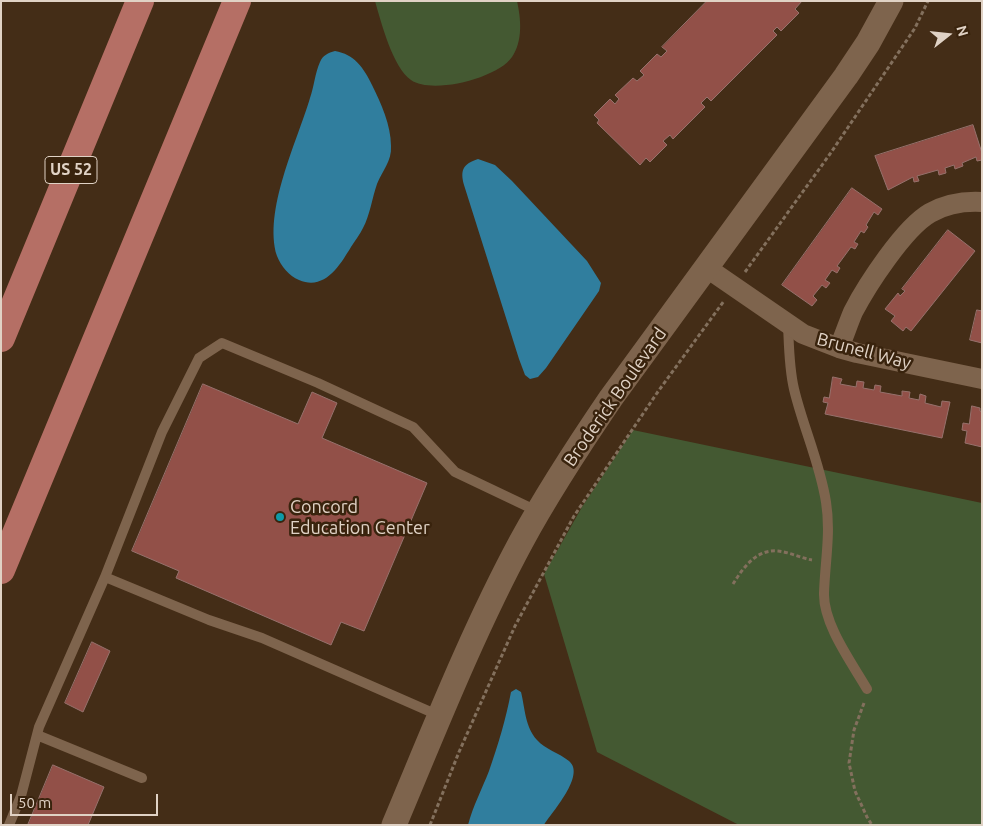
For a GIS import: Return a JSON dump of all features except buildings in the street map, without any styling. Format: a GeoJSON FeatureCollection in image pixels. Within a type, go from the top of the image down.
{"type":"FeatureCollection","features":[{"type":"Feature","properties":{"kind":"highway","name":"US 52"},"geometry":{"type":"LineString","coordinates":[[1,338],[140,1]]}},
{"type":"Feature","properties":{"kind":"highway"},"geometry":{"type":"LineString","coordinates":[[1,570],[237,1]]}},
{"type":"Feature","properties":{"kind":"street","name":"Broderick Boulevard"},"geometry":{"type":"LineString","coordinates":[[394,825],[462,663],[489,607],[520,544],[579,444],[846,76],[868,43],[891,1]]}},
{"type":"Feature","properties":{"kind":"street"},"geometry":{"type":"LineString","coordinates":[[839,348],[853,312],[871,283],[913,226],[930,214],[948,205],[969,201],[982,202]]}},
{"type":"Feature","properties":{"kind":"street","name":"Brunell Way"},"geometry":{"type":"LineString","coordinates":[[707,268],[803,334],[839,348],[982,378]]}},
{"type":"Feature","properties":{"kind":"lane"},"geometry":{"type":"LineString","coordinates":[[788,324],[789,356],[794,387],[826,502],[829,543],[824,594],[826,607],[844,651],[868,688]]}},
{"type":"Feature","properties":{"kind":"lane"},"geometry":{"type":"LineString","coordinates":[[9,825],[21,796],[39,727],[105,576],[162,432],[199,358],[222,343],[318,383],[412,427],[455,472],[538,512]]}},
{"type":"Feature","properties":{"kind":"lane"},"geometry":{"type":"LineString","coordinates":[[105,576],[209,620],[262,638],[440,716]]}},
{"type":"Feature","properties":{"kind":"lane"},"geometry":{"type":"LineString","coordinates":[[37,735],[142,778]]}},
{"type":"Feature","properties":{"kind":"path"},"geometry":{"type":"LineString","coordinates":[[430,825],[459,752],[515,626],[574,516],[733,287],[830,154],[914,28],[928,1]]}},
{"type":"Feature","properties":{"kind":"path"},"geometry":{"type":"LineString","coordinates":[[733,584],[750,562],[758,555],[767,552],[778,551],[826,563]]}},
{"type":"Feature","properties":{"kind":"path"},"geometry":{"type":"LineString","coordinates":[[868,688],[854,730],[849,764],[856,791],[872,825]]}},
{"type":"Feature","properties":{"kind":"green space"},"geometry":{"type":"Polygon","coordinates":[[[375,1],[517,1],[520,22],[516,51],[505,65],[479,77],[448,85],[434,86],[421,84],[411,80],[399,66],[388,44],[375,1]]]}},
{"type":"Feature","properties":{"kind":"green space"},"geometry":{"type":"Polygon","coordinates":[[[633,430],[982,503],[982,825],[739,825],[597,752],[544,574],[582,507],[633,430]]]}},
{"type":"Feature","properties":{"kind":"water"},"geometry":{"type":"Polygon","coordinates":[[[335,51],[348,55],[358,63],[369,79],[387,122],[391,138],[391,151],[359,235],[331,274],[317,282],[308,282],[292,276],[279,260],[274,238],[274,219],[283,177],[311,94],[318,66],[324,56],[335,51]]]}},
{"type":"Feature","properties":{"kind":"water"},"geometry":{"type":"Polygon","coordinates":[[[478,159],[495,165],[512,181],[587,261],[601,283],[599,291],[538,377],[530,379],[525,375],[464,185],[462,175],[464,168],[469,163],[478,159]]]}},
{"type":"Feature","properties":{"kind":"water"},"geometry":{"type":"Polygon","coordinates":[[[516,689],[521,692],[526,717],[533,735],[544,746],[569,761],[573,767],[571,784],[544,825],[468,825],[496,751],[511,692],[516,689]]]}},
{"type":"Feature","properties":{"kind":"place","name":"Concord Education Center"},"geometry":{"type":"Point","coordinates":[280,517]}}]}
